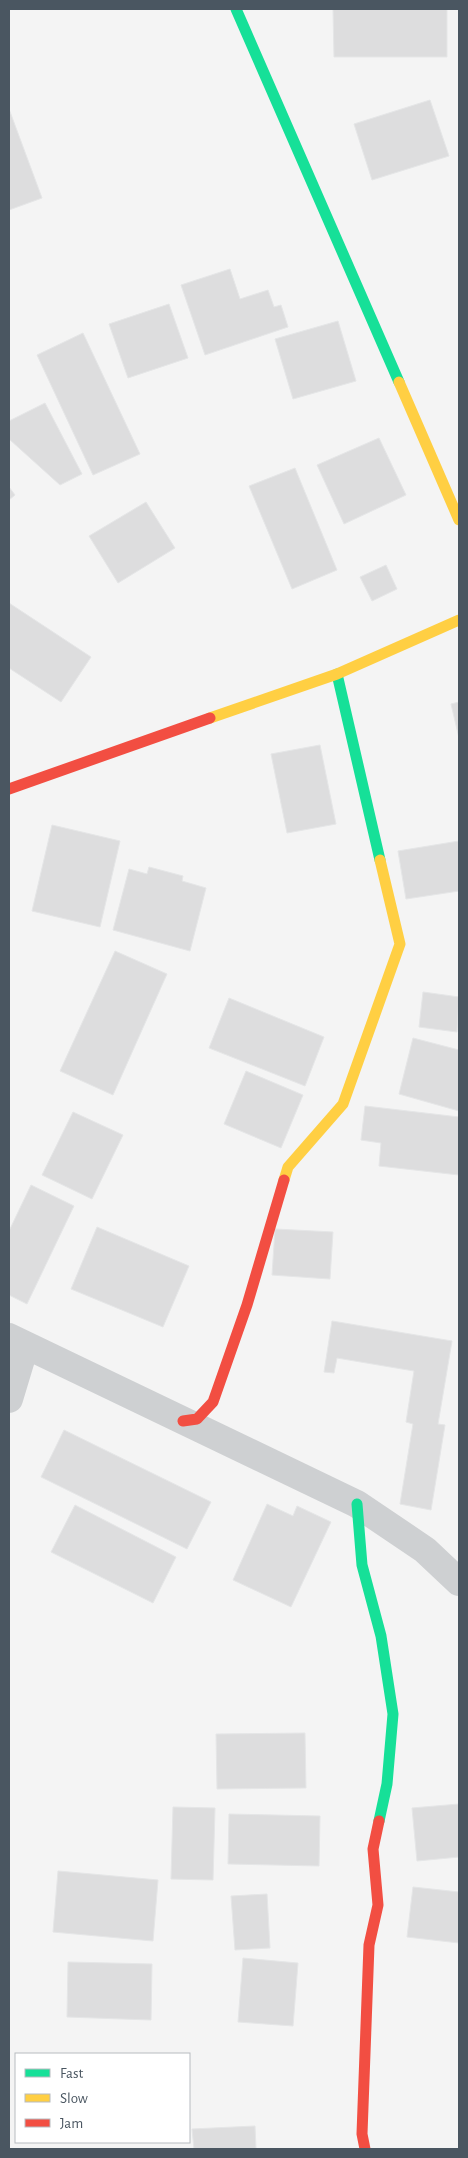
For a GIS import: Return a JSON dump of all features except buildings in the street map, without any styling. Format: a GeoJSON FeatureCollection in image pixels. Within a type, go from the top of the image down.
{"type":"FeatureCollection","features":[{"type":"Feature","properties":{"kind":"street"},"geometry":{"type":"LineString","coordinates":[[242,14],[459,520]]}},
{"type":"Feature","properties":{"kind":"street"},"geometry":{"type":"LineString","coordinates":[[9,789],[337,674],[459,620]]}},
{"type":"Feature","properties":{"kind":"street"},"geometry":{"type":"LineString","coordinates":[[183,1421],[197,1419],[213,1402],[247,1305],[288,1166],[343,1104],[400,944],[337,674]]}},
{"type":"Feature","properties":{"kind":"street"},"geometry":{"type":"LineString","coordinates":[[9,1399],[17,1341],[357,1504],[425,1550],[459,1582]]}},
{"type":"Feature","properties":{"kind":"street"},"geometry":{"type":"LineString","coordinates":[[357,1504],[362,1565],[381,1636],[393,1714],[387,1784],[373,1849],[378,1905],[369,1945],[362,2134],[365,2149]]}},
{"type":"Feature","properties":{"kind":"traffic: fast"},"geometry":{"type":"LineString","coordinates":[[236,9],[399,382]]}},
{"type":"Feature","properties":{"kind":"traffic: fast"},"geometry":{"type":"LineString","coordinates":[[337,674],[380,860]]}},
{"type":"Feature","properties":{"kind":"traffic: fast"},"geometry":{"type":"LineString","coordinates":[[357,1504],[362,1565],[381,1636],[393,1714],[387,1784],[379,1821]]}},
{"type":"Feature","properties":{"kind":"traffic: slow"},"geometry":{"type":"LineString","coordinates":[[399,382],[459,520]]}},
{"type":"Feature","properties":{"kind":"traffic: slow"},"geometry":{"type":"LineString","coordinates":[[210,718],[337,674],[459,620]]}},
{"type":"Feature","properties":{"kind":"traffic: slow"},"geometry":{"type":"LineString","coordinates":[[284,1180],[288,1167],[343,1104],[400,944],[380,860]]}},
{"type":"Feature","properties":{"kind":"traffic: jam"},"geometry":{"type":"LineString","coordinates":[[9,789],[210,718]]}},
{"type":"Feature","properties":{"kind":"traffic: jam"},"geometry":{"type":"LineString","coordinates":[[183,1421],[197,1419],[213,1402],[247,1305],[284,1180]]}},
{"type":"Feature","properties":{"kind":"traffic: jam"},"geometry":{"type":"LineString","coordinates":[[365,2149],[362,2134],[369,1945],[378,1905],[373,1849],[379,1821]]}}]}
